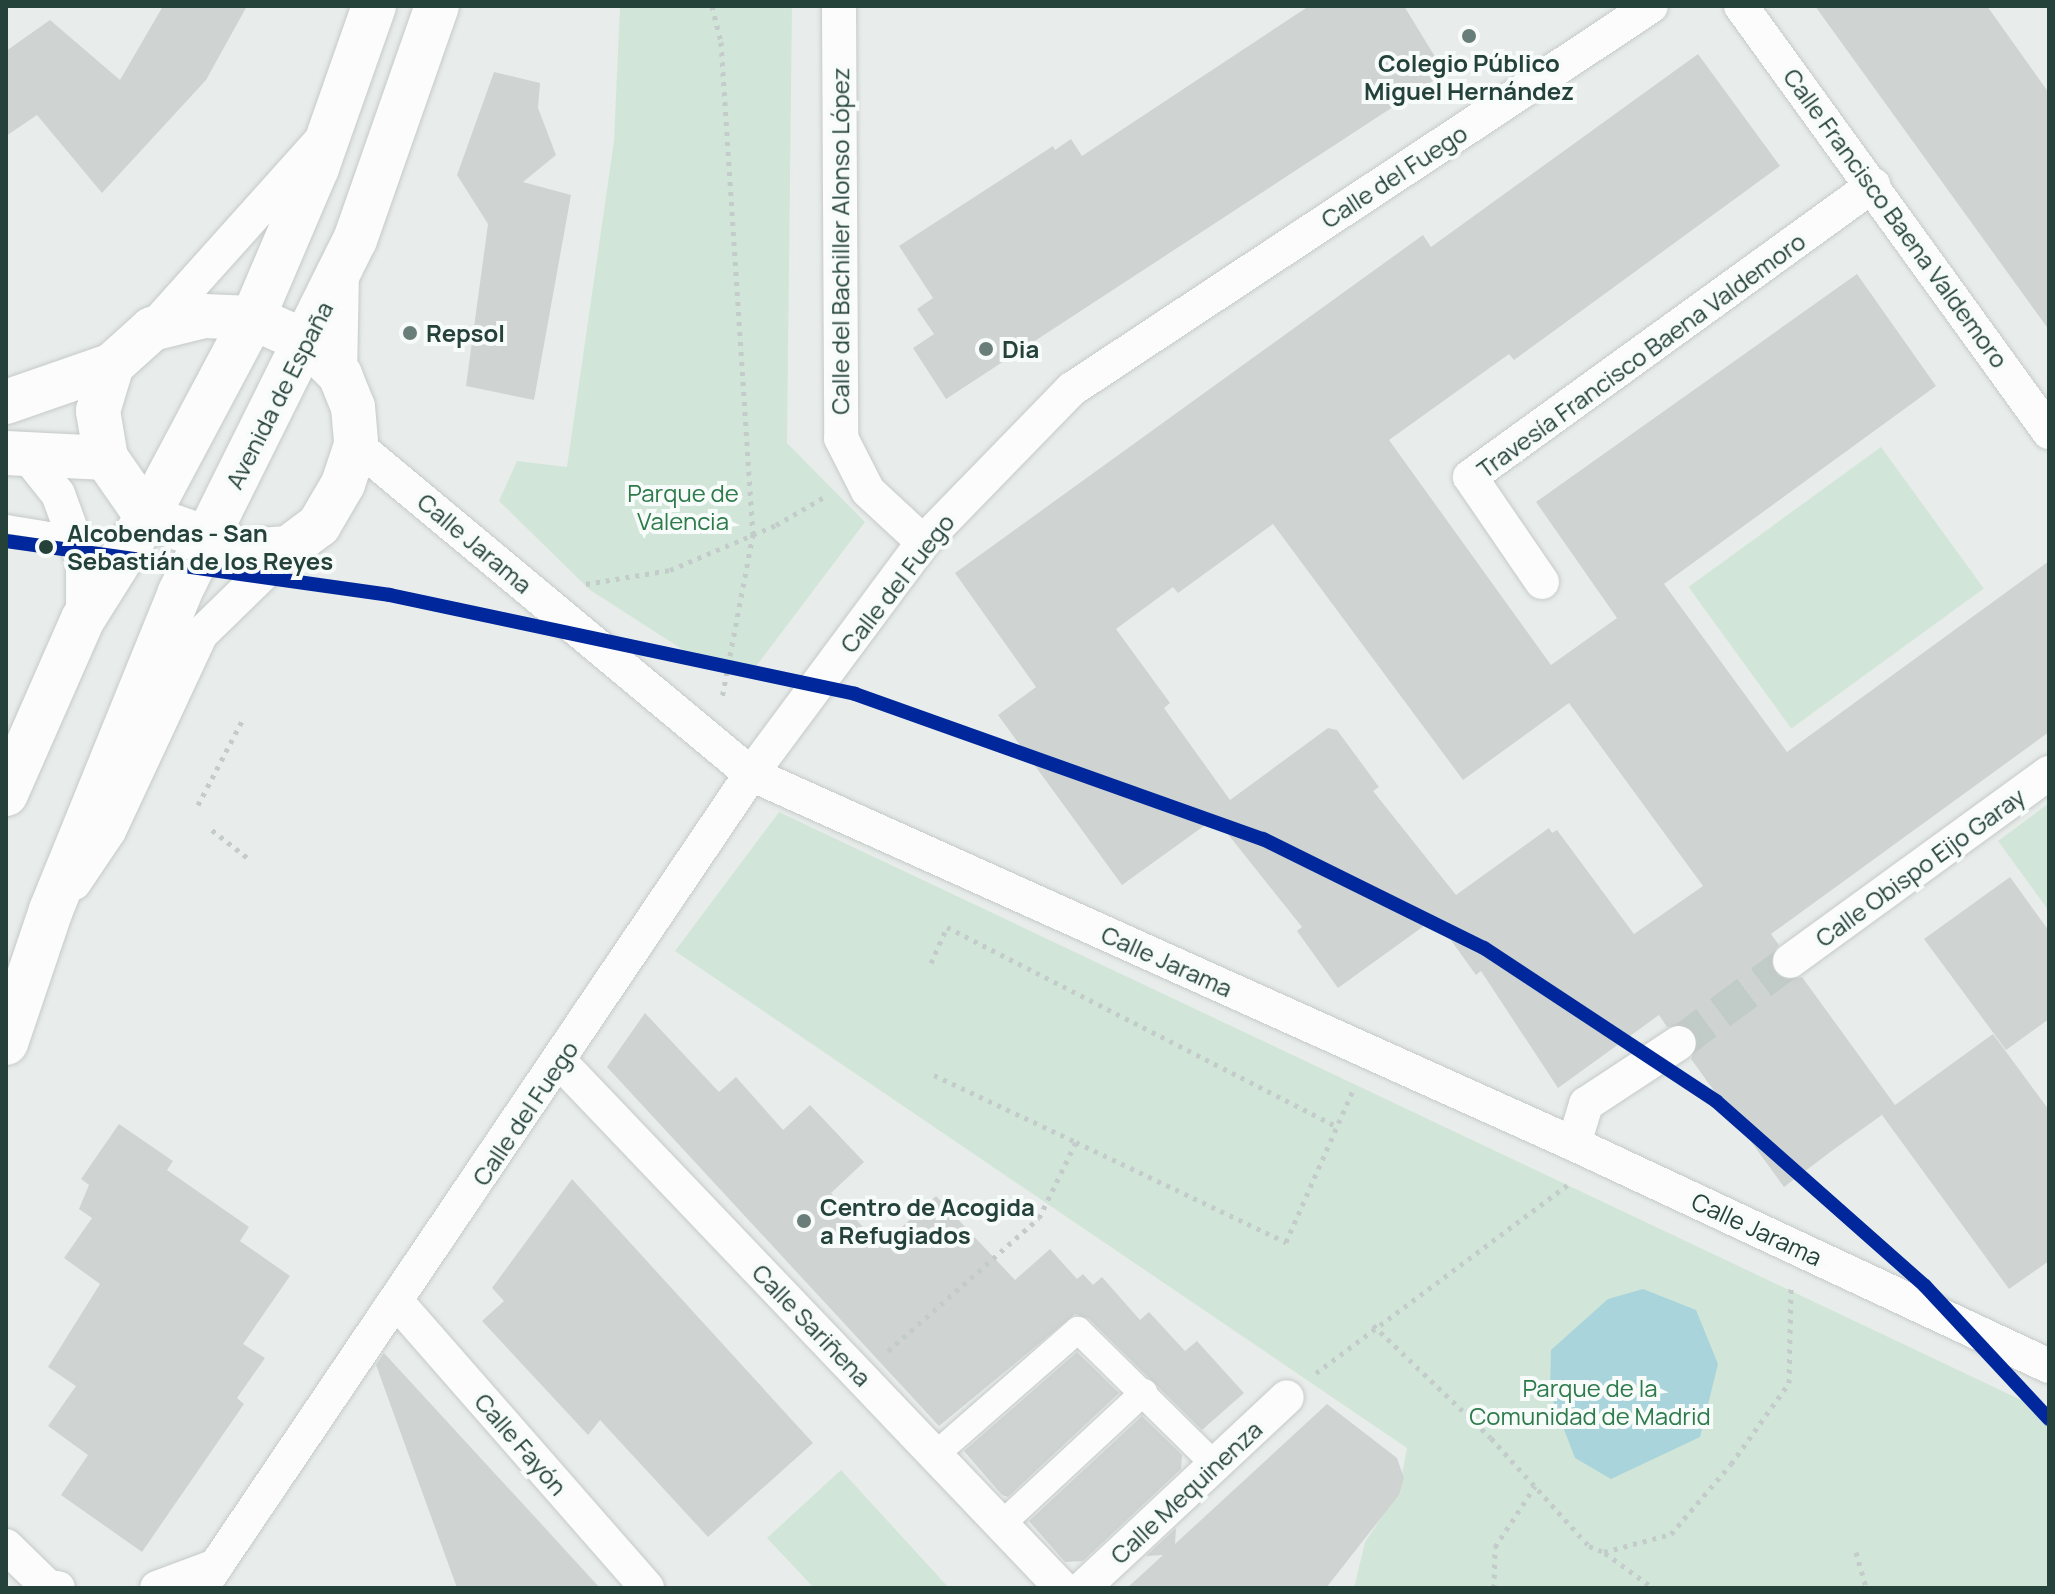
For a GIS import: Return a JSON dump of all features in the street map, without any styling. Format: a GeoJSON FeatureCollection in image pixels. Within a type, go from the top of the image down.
{"type":"FeatureCollection","features":[{"type":"Feature","properties":{"kind":"main road"},"geometry":{"type":"LineString","coordinates":[[6,794],[83,619],[147,517],[253,318],[330,131],[374,6]]}},
{"type":"Feature","properties":{"kind":"main road","name":"Avenida de España"},"geometry":{"type":"LineString","coordinates":[[6,1043],[51,910],[205,541],[307,342],[342,265],[437,6]]}},
{"type":"Feature","properties":{"kind":"main road"},"geometry":{"type":"LineString","coordinates":[[6,402],[112,365],[152,329],[204,316],[253,318],[307,342],[340,375],[353,407],[356,445],[343,484],[319,525],[289,548],[243,551],[205,541],[147,517],[106,458],[98,411],[112,365]]}},
{"type":"Feature","properties":{"kind":"main road"},"geometry":{"type":"LineString","coordinates":[[16,454],[106,458]]}},
{"type":"Feature","properties":{"kind":"street","name":"Calle del Bachiller Alonso López"},"geometry":{"type":"LineString","coordinates":[[839,6],[841,438],[868,491],[923,542]]}},
{"type":"Feature","properties":{"kind":"street","name":"Calle del Fuego"},"geometry":{"type":"LineString","coordinates":[[157,1588],[208,1577],[561,1063],[751,774],[923,542],[1072,389],[1651,6]]}},
{"type":"Feature","properties":{"kind":"street","name":"Calle Francisco Baena Valdemoro"},"geometry":{"type":"LineString","coordinates":[[1741,6],[2049,432]]}},
{"type":"Feature","properties":{"kind":"street"},"geometry":{"type":"LineString","coordinates":[[152,329],[330,131]]}},
{"type":"Feature","properties":{"kind":"street","name":"Travesía Francisco Baena Valdemoro"},"geometry":{"type":"LineString","coordinates":[[1542,582],[1470,477],[1873,185]]}},
{"type":"Feature","properties":{"kind":"street"},"geometry":{"type":"LineString","coordinates":[[340,375],[342,265]]}},
{"type":"Feature","properties":{"kind":"street","name":"Calle Jarama"},"geometry":{"type":"LineString","coordinates":[[356,445],[751,774],[1589,1150],[2049,1366]]}},
{"type":"Feature","properties":{"kind":"street"},"geometry":{"type":"LineString","coordinates":[[16,454],[58,494],[83,562],[83,619]]}},
{"type":"Feature","properties":{"kind":"street","name":"Avenida de España"},"geometry":{"type":"LineString","coordinates":[[51,910],[109,831],[201,634],[289,548]]}},
{"type":"Feature","properties":{"kind":"street","name":"Calle Obispo Eijo Garay"},"geometry":{"type":"LineString","coordinates":[[1790,961],[2049,773]]}},
{"type":"Feature","properties":{"kind":"street"},"geometry":{"type":"LineString","coordinates":[[1589,1150],[1586,1104],[1679,1043]]}},
{"type":"Feature","properties":{"kind":"street","name":"Calle Sariñena"},"geometry":{"type":"LineString","coordinates":[[561,1063],[1062,1588]]}},
{"type":"Feature","properties":{"kind":"street","name":"Calle Fayón"},"geometry":{"type":"LineString","coordinates":[[396,1301],[647,1588]]}},
{"type":"Feature","properties":{"kind":"street"},"geometry":{"type":"LineString","coordinates":[[935,1455],[1078,1330],[1215,1465]]}},
{"type":"Feature","properties":{"kind":"street"},"geometry":{"type":"LineString","coordinates":[[1002,1524],[1144,1392]]}},
{"type":"Feature","properties":{"kind":"street","name":"Calle Mequinenza"},"geometry":{"type":"LineString","coordinates":[[1083,1588],[1287,1397]]}},
{"type":"Feature","properties":{"kind":"street"},"geometry":{"type":"LineString","coordinates":[[6,1546],[48,1587],[58,1588]]}},
{"type":"Feature","properties":{"kind":"lane"},"geometry":{"type":"LineString","coordinates":[[6,524],[74,535]]}},
{"type":"Feature","properties":{"kind":"path"},"geometry":{"type":"LineString","coordinates":[[712,6],[723,57],[753,534],[713,742]]}},
{"type":"Feature","properties":{"kind":"path"},"geometry":{"type":"LineString","coordinates":[[534,593],[670,570],[753,534],[861,476]]}},
{"type":"Feature","properties":{"kind":"path"},"geometry":{"type":"LineString","coordinates":[[198,805],[243,719]]}},
{"type":"Feature","properties":{"kind":"path"},"geometry":{"type":"LineString","coordinates":[[212,830],[249,859]]}},
{"type":"Feature","properties":{"kind":"path"},"geometry":{"type":"LineString","coordinates":[[931,963],[947,927],[1337,1127]]}},
{"type":"Feature","properties":{"kind":"path"},"geometry":{"type":"LineString","coordinates":[[934,1075],[1286,1242],[1370,1052]]}},
{"type":"Feature","properties":{"kind":"path"},"geometry":{"type":"LineString","coordinates":[[861,1375],[1039,1218],[1076,1142]]}},
{"type":"Feature","properties":{"kind":"path"},"geometry":{"type":"LineString","coordinates":[[1287,1397],[1589,1150]]}},
{"type":"Feature","properties":{"kind":"path"},"geometry":{"type":"LineString","coordinates":[[1604,1552],[1671,1534],[1731,1464],[1789,1383],[1791,1246]]}},
{"type":"Feature","properties":{"kind":"path"},"geometry":{"type":"LineString","coordinates":[[1373,1325],[1535,1486],[1589,1546],[1604,1552],[1653,1588]]}},
{"type":"Feature","properties":{"kind":"path"},"geometry":{"type":"LineString","coordinates":[[1494,1588],[1495,1547],[1535,1486]]}},
{"type":"Feature","properties":{"kind":"path"},"geometry":{"type":"LineString","coordinates":[[1856,1552],[1866,1588]]}},
{"type":"Feature","properties":{"kind":"green space","name":"Parque de Valencia"},"geometry":{"type":"Polygon","coordinates":[[[620,6],[792,6],[787,443],[865,522],[757,665],[705,664],[590,590],[499,501],[517,461],[567,467],[614,141],[620,6]]]}},
{"type":"Feature","properties":{"kind":"green space"},"geometry":{"type":"Polygon","coordinates":[[[1881,447],[1984,589],[1791,728],[1688,587],[1881,447]]]}},
{"type":"Feature","properties":{"kind":"green space"},"geometry":{"type":"Polygon","coordinates":[[[2049,803],[2049,911],[1998,841],[2049,803]]]}},
{"type":"Feature","properties":{"kind":"green space","name":"Parque de la Comunidad de Madrid"},"geometry":{"type":"Polygon","coordinates":[[[779,812],[2049,1413],[2049,1588],[1354,1588],[1365,1542],[1399,1491],[1407,1448],[675,951],[779,812]]]}},
{"type":"Feature","properties":{"kind":"green space"},"geometry":{"type":"Polygon","coordinates":[[[841,1470],[949,1588],[814,1588],[767,1538],[841,1470]]]}},
{"type":"Feature","properties":{"kind":"water"},"geometry":{"type":"Polygon","coordinates":[[[1643,1289],[1696,1310],[1718,1364],[1700,1437],[1611,1479],[1575,1458],[1550,1393],[1551,1350],[1608,1299],[1643,1289]]]}},
{"type":"Feature","properties":{"kind":"building"},"geometry":{"type":"Polygon","coordinates":[[[163,6],[247,6],[206,80],[102,193],[37,115],[6,136],[6,51],[50,20],[120,80],[163,6]]]}},
{"type":"Feature","properties":{"kind":"building"},"geometry":{"type":"Polygon","coordinates":[[[1309,6],[1404,6],[1445,73],[946,399],[913,348],[934,334],[917,309],[933,298],[899,246],[1053,146],[1055,150],[1071,139],[1082,156],[1309,6]]]}},
{"type":"Feature","properties":{"kind":"building"},"geometry":{"type":"Polygon","coordinates":[[[1815,6],[1987,6],[2049,93],[2049,330],[1815,6]]]}},
{"type":"Feature","properties":{"kind":"building"},"geometry":{"type":"Polygon","coordinates":[[[1698,54],[1780,166],[1514,360],[1509,354],[1389,440],[1551,665],[1617,618],[1536,502],[1857,274],[1936,386],[1664,584],[1787,752],[2049,561],[2049,732],[1771,934],[1779,945],[1772,954],[1773,972],[1783,980],[1802,977],[1895,1105],[1993,1034],[2049,1110],[2049,1261],[2009,1289],[1882,1115],[1886,1112],[1784,1187],[1691,1059],[1699,1041],[1687,1025],[1667,1027],[1659,1015],[1558,1088],[1481,971],[1476,975],[1435,918],[1338,988],[1297,931],[1302,927],[1215,818],[1122,885],[998,715],[1036,687],[955,573],[1423,235],[1431,247],[1698,54]],[[1273,524],[1178,593],[1173,587],[1116,629],[1170,703],[1164,708],[1230,800],[1328,728],[1337,730],[1379,787],[1373,791],[1456,895],[1549,828],[1552,833],[1557,830],[1634,934],[1703,886],[1569,703],[1463,780],[1273,524]]]}},
{"type":"Feature","properties":{"kind":"building"},"geometry":{"type":"Polygon","coordinates":[[[494,72],[540,83],[538,108],[556,155],[523,182],[571,195],[534,400],[466,386],[488,224],[457,175],[494,72]]]}},
{"type":"Feature","properties":{"kind":"building"},"geometry":{"type":"Polygon","coordinates":[[[2010,877],[2049,931],[2049,1019],[2006,1050],[1924,939],[2010,877]]]}},
{"type":"Feature","properties":{"kind":"building"},"geometry":{"type":"Polygon","coordinates":[[[645,1013],[719,1092],[736,1077],[783,1130],[810,1105],[864,1162],[831,1193],[881,1246],[936,1196],[1015,1280],[1050,1249],[1077,1279],[1083,1274],[1093,1285],[1102,1277],[1140,1320],[1149,1312],[1185,1351],[1197,1341],[1244,1393],[1202,1430],[1089,1319],[1075,1314],[939,1426],[607,1067],[645,1013]]]}},
{"type":"Feature","properties":{"kind":"building"},"geometry":{"type":"Polygon","coordinates":[[[119,1124],[173,1161],[167,1170],[249,1227],[240,1241],[290,1276],[243,1344],[265,1358],[237,1398],[244,1404],[142,1552],[61,1495],[88,1455],[48,1426],[76,1386],[48,1367],[100,1284],[64,1258],[92,1218],[79,1209],[89,1185],[81,1179],[119,1124]]]}},
{"type":"Feature","properties":{"kind":"building"},"geometry":{"type":"Polygon","coordinates":[[[572,1179],[813,1443],[708,1537],[600,1420],[588,1435],[482,1321],[504,1301],[492,1288],[572,1179]]]}},
{"type":"Feature","properties":{"kind":"building"},"geometry":{"type":"Polygon","coordinates":[[[1077,1352],[1119,1393],[1008,1497],[1002,1495],[964,1451],[1077,1352]]]}},
{"type":"Feature","properties":{"kind":"building"},"geometry":{"type":"Polygon","coordinates":[[[384,1353],[600,1588],[457,1588],[376,1365],[384,1353]]]}},
{"type":"Feature","properties":{"kind":"building"},"geometry":{"type":"Polygon","coordinates":[[[1327,1404],[1397,1458],[1404,1478],[1399,1495],[1326,1588],[1127,1588],[1163,1555],[1146,1556],[1176,1528],[1175,1544],[1327,1404]]]}},
{"type":"Feature","properties":{"kind":"building"},"geometry":{"type":"Polygon","coordinates":[[[1142,1416],[1182,1455],[1181,1469],[1083,1561],[1065,1562],[1029,1521],[1142,1416]]]}},
{"type":"Feature","properties":{"kind":"tunnel"},"geometry":{"type":"LineString","coordinates":[[1679,1043],[1790,961]]}},
{"type":"Feature","properties":{"kind":"transit line"},"geometry":{"type":"LineString","coordinates":[[6,541],[390,595],[855,694],[1263,839],[1484,948],[1716,1101],[1925,1286],[2049,1419]]}},
{"type":"Feature","properties":{"kind":"place","name":"Colegio Público Miguel Hernández"},"geometry":{"type":"Point","coordinates":[1469,36]}},
{"type":"Feature","properties":{"kind":"place","name":"Repsol"},"geometry":{"type":"Point","coordinates":[410,333]}},
{"type":"Feature","properties":{"kind":"place","name":"Dia"},"geometry":{"type":"Point","coordinates":[986,349]}},
{"type":"Feature","properties":{"kind":"place","name":"Alcobendas - San Sebastián de los Reyes"},"geometry":{"type":"Point","coordinates":[46,547]}},
{"type":"Feature","properties":{"kind":"place","name":"Centro de Acogida a Refugiados"},"geometry":{"type":"Point","coordinates":[804,1221]}}]}
